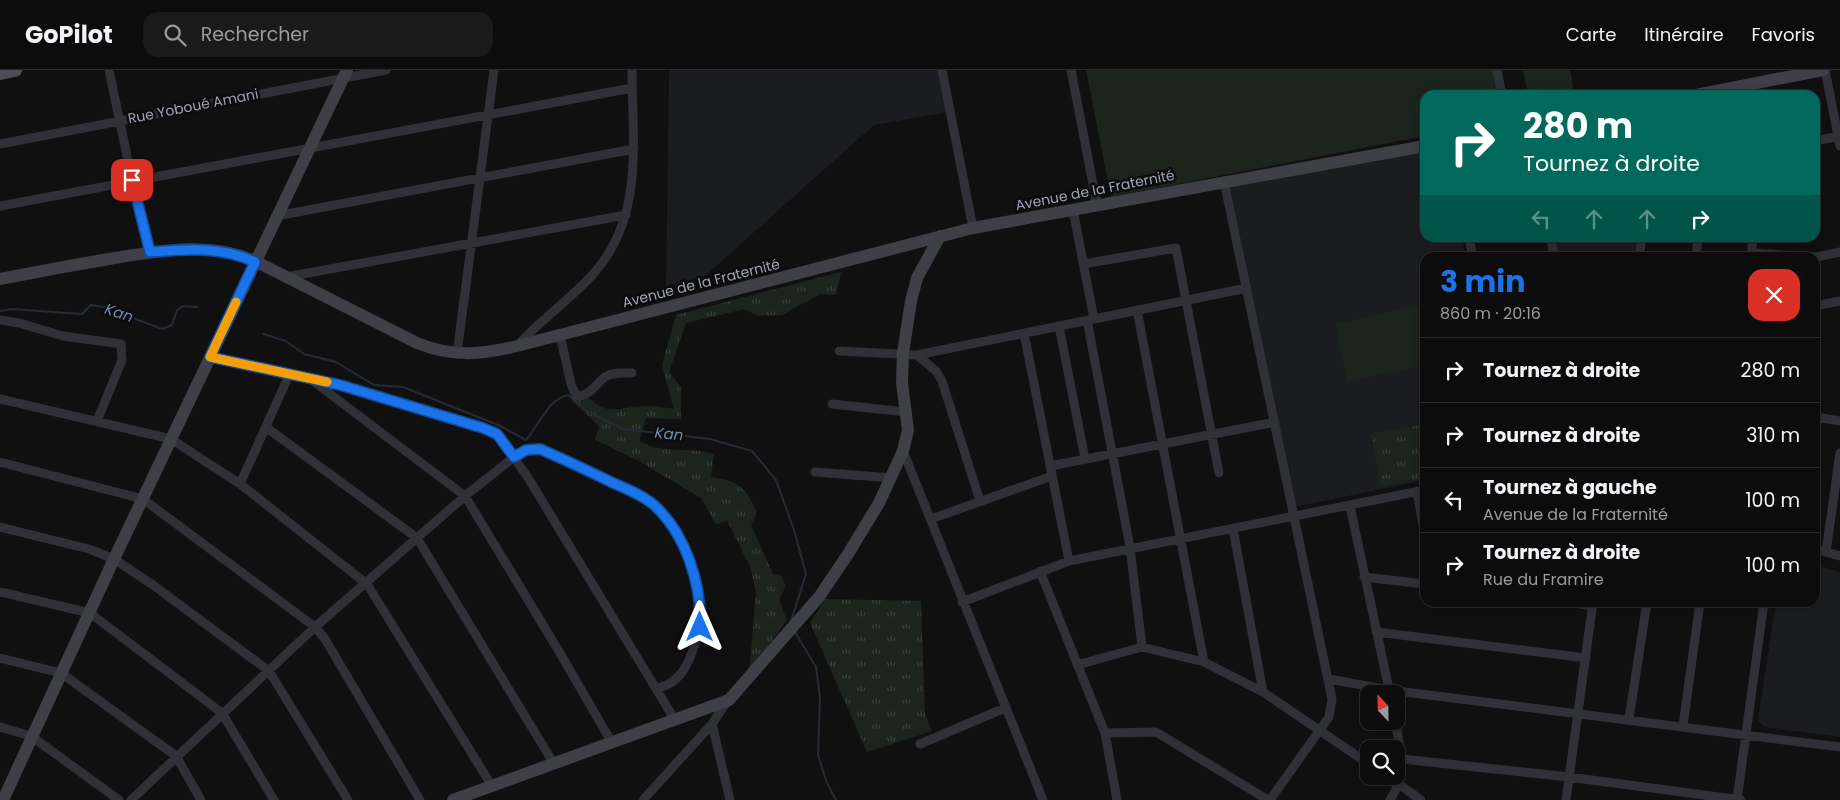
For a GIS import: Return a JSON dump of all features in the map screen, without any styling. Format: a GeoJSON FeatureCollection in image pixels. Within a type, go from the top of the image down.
{"type":"FeatureCollection","features":[{"type":"Feature","properties":{"kind":"main road"},"geometry":{"type":"LineString","coordinates":[[0,73],[15,70]]}},
{"type":"Feature","properties":{"kind":"street"},"geometry":{"type":"LineString","coordinates":[[109,70],[132,180],[150,252]]}},
{"type":"Feature","properties":{"kind":"street","name":"Rue Yoboué Amani"},"geometry":{"type":"LineString","coordinates":[[0,144],[345,74],[386,70]]}},
{"type":"Feature","properties":{"kind":"street"},"geometry":{"type":"LineString","coordinates":[[456,354],[494,70]]}},
{"type":"Feature","properties":{"kind":"street"},"geometry":{"type":"LineString","coordinates":[[517,346],[595,272],[610,251],[626,215],[630,197],[634,149],[632,70]]}},
{"type":"Feature","properties":{"kind":"street"},"geometry":{"type":"LineString","coordinates":[[942,70],[973,228]]}},
{"type":"Feature","properties":{"kind":"street"},"geometry":{"type":"LineString","coordinates":[[1071,70],[1097,205]]}},
{"type":"Feature","properties":{"kind":"street"},"geometry":{"type":"LineString","coordinates":[[1497,70],[1501,90]]}},
{"type":"Feature","properties":{"kind":"street"},"geometry":{"type":"LineString","coordinates":[[1722,90],[1824,70],[1839,140],[1820,141]]}},
{"type":"Feature","properties":{"kind":"street"},"geometry":{"type":"LineString","coordinates":[[3,800],[114,559],[309,146],[345,74]]}},
{"type":"Feature","properties":{"kind":"street"},"geometry":{"type":"LineString","coordinates":[[0,206],[309,146],[632,88]]}},
{"type":"Feature","properties":{"kind":"street","name":"Avenue de la Fraternité"},"geometry":{"type":"LineString","coordinates":[[0,279],[150,252],[202,248],[238,254],[417,343],[435,350],[456,354],[476,354],[517,346],[973,228],[1420,147]]}},
{"type":"Feature","properties":{"kind":"street"},"geometry":{"type":"LineString","coordinates":[[276,216],[634,149]]}},
{"type":"Feature","properties":{"kind":"street"},"geometry":{"type":"LineString","coordinates":[[1104,733],[1156,732],[1269,800],[1321,730],[1332,709],[1330,679],[1224,181]]}},
{"type":"Feature","properties":{"kind":"street"},"geometry":{"type":"LineString","coordinates":[[1073,210],[1112,453],[1130,548],[1142,647]]}},
{"type":"Feature","properties":{"kind":"street"},"geometry":{"type":"LineString","coordinates":[[286,277],[626,215]]}},
{"type":"Feature","properties":{"kind":"street"},"geometry":{"type":"LineString","coordinates":[[642,800],[712,724],[728,700],[819,597],[848,554],[892,478],[903,451],[908,430],[902,383],[903,353],[911,301],[918,278],[940,236]]}},
{"type":"Feature","properties":{"kind":"street"},"geometry":{"type":"LineString","coordinates":[[1083,264],[1176,248],[1219,473]]}},
{"type":"Feature","properties":{"kind":"street"},"geometry":{"type":"LineString","coordinates":[[1820,256],[1840,252]]}},
{"type":"Feature","properties":{"kind":"street"},"geometry":{"type":"LineString","coordinates":[[839,351],[917,355],[1247,288]]}},
{"type":"Feature","properties":{"kind":"street"},"geometry":{"type":"LineString","coordinates":[[1820,305],[1840,301]]}},
{"type":"Feature","properties":{"kind":"street"},"geometry":{"type":"LineString","coordinates":[[1137,310],[1204,662]]}},
{"type":"Feature","properties":{"kind":"street"},"geometry":{"type":"LineString","coordinates":[[0,320],[20,323],[63,336],[121,344],[122,360],[97,422]]}},
{"type":"Feature","properties":{"kind":"street"},"geometry":{"type":"LineString","coordinates":[[1059,326],[1085,459]]}},
{"type":"Feature","properties":{"kind":"street"},"geometry":{"type":"LineString","coordinates":[[1024,333],[1069,561]]}},
{"type":"Feature","properties":{"kind":"street"},"geometry":{"type":"LineString","coordinates":[[560,335],[571,384],[576,396],[584,396],[592,391],[606,376],[632,373]]}},
{"type":"Feature","properties":{"kind":"street"},"geometry":{"type":"LineString","coordinates":[[917,355],[936,371],[942,381],[980,501]]}},
{"type":"Feature","properties":{"kind":"street"},"geometry":{"type":"LineString","coordinates":[[210,357],[340,385],[497,434],[514,457],[658,688],[675,720]]}},
{"type":"Feature","properties":{"kind":"street"},"geometry":{"type":"LineString","coordinates":[[240,484],[267,428],[290,373]]}},
{"type":"Feature","properties":{"kind":"street"},"geometry":{"type":"LineString","coordinates":[[309,378],[465,496],[560,653],[612,744]]}},
{"type":"Feature","properties":{"kind":"street"},"geometry":{"type":"LineString","coordinates":[[0,399],[171,439],[240,484],[367,584],[492,786]]}},
{"type":"Feature","properties":{"kind":"street"},"geometry":{"type":"LineString","coordinates":[[832,404],[906,412]]}},
{"type":"Feature","properties":{"kind":"street"},"geometry":{"type":"LineString","coordinates":[[1820,418],[1840,421]]}},
{"type":"Feature","properties":{"kind":"street"},"geometry":{"type":"LineString","coordinates":[[1050,466],[1275,422]]}},
{"type":"Feature","properties":{"kind":"street"},"geometry":{"type":"LineString","coordinates":[[267,428],[417,538],[554,764]]}},
{"type":"Feature","properties":{"kind":"street"},"geometry":{"type":"LineString","coordinates":[[131,800],[315,627],[367,584],[465,496],[514,457],[526,450],[540,449],[629,490],[653,505],[676,534],[686,553],[697,584],[701,608],[700,627],[693,650],[681,677],[669,686],[658,688]]}},
{"type":"Feature","properties":{"kind":"street"},"geometry":{"type":"LineString","coordinates":[[903,451],[1043,800]]}},
{"type":"Feature","properties":{"kind":"street"},"geometry":{"type":"LineString","coordinates":[[1826,552],[1840,453]]}},
{"type":"Feature","properties":{"kind":"street"},"geometry":{"type":"LineString","coordinates":[[0,462],[143,499],[315,627],[325,639],[420,800]]}},
{"type":"Feature","properties":{"kind":"street"},"geometry":{"type":"LineString","coordinates":[[815,472],[892,478]]}},
{"type":"Feature","properties":{"kind":"street"},"geometry":{"type":"LineString","coordinates":[[931,519],[1052,476]]}},
{"type":"Feature","properties":{"kind":"street"},"geometry":{"type":"LineString","coordinates":[[962,602],[1069,561],[1420,491]]}},
{"type":"Feature","properties":{"kind":"street"},"geometry":{"type":"LineString","coordinates":[[1350,506],[1387,685]]}},
{"type":"Feature","properties":{"kind":"street"},"geometry":{"type":"LineString","coordinates":[[0,527],[89,549],[114,559],[153,585],[268,671],[348,800]]}},
{"type":"Feature","properties":{"kind":"street"},"geometry":{"type":"LineString","coordinates":[[1233,529],[1263,692]]}},
{"type":"Feature","properties":{"kind":"street"},"geometry":{"type":"LineString","coordinates":[[1820,550],[1840,556]]}},
{"type":"Feature","properties":{"kind":"street"},"geometry":{"type":"LineString","coordinates":[[1040,571],[1104,733],[1117,800]]}},
{"type":"Feature","properties":{"kind":"street"},"geometry":{"type":"LineString","coordinates":[[1364,576],[1420,583]]}},
{"type":"Feature","properties":{"kind":"street"},"geometry":{"type":"LineString","coordinates":[[0,592],[90,613],[222,713],[274,800]]}},
{"type":"Feature","properties":{"kind":"street"},"geometry":{"type":"LineString","coordinates":[[1566,800],[1593,607]]}},
{"type":"Feature","properties":{"kind":"street"},"geometry":{"type":"LineString","coordinates":[[1629,719],[1646,607]]}},
{"type":"Feature","properties":{"kind":"street"},"geometry":{"type":"LineString","coordinates":[[1683,726],[1699,607]]}},
{"type":"Feature","properties":{"kind":"street"},"geometry":{"type":"LineString","coordinates":[[1405,759],[1569,777],[1739,800],[1763,607]]}},
{"type":"Feature","properties":{"kind":"street"},"geometry":{"type":"LineString","coordinates":[[1376,632],[1586,658]]}},
{"type":"Feature","properties":{"kind":"street"},"geometry":{"type":"LineString","coordinates":[[1077,665],[1142,647],[1204,662],[1263,692],[1360,758]]}},
{"type":"Feature","properties":{"kind":"street"},"geometry":{"type":"LineString","coordinates":[[0,658],[61,673],[176,756],[201,800]]}},
{"type":"Feature","properties":{"kind":"street"},"geometry":{"type":"LineString","coordinates":[[1330,679],[1360,686]]}},
{"type":"Feature","properties":{"kind":"street"},"geometry":{"type":"LineString","coordinates":[[1405,694],[1578,712],[1840,747]]}},
{"type":"Feature","properties":{"kind":"street"},"geometry":{"type":"LineString","coordinates":[[453,800],[612,744],[728,700]]}},
{"type":"Feature","properties":{"kind":"street"},"geometry":{"type":"LineString","coordinates":[[920,744],[1005,708]]}},
{"type":"Feature","properties":{"kind":"street"},"geometry":{"type":"LineString","coordinates":[[712,724],[730,800]]}},
{"type":"Feature","properties":{"kind":"street"},"geometry":{"type":"LineString","coordinates":[[0,727],[31,736],[119,800]]}},
{"type":"Feature","properties":{"kind":"street"},"geometry":{"type":"LineString","coordinates":[[1390,800],[1400,785],[1421,800]]}},
{"type":"Feature","properties":{"kind":"shaded area"},"geometry":{"type":"Polygon","coordinates":[[[669,70],[940,70],[949,112],[874,125],[705,276],[666,286],[669,70]]]}},
{"type":"Feature","properties":{"kind":"shaded area"},"geometry":{"type":"Polygon","coordinates":[[[1420,150],[1420,242],[1463,242],[1465,252],[1420,252],[1420,481],[1295,507],[1230,186],[1420,150]]]}},
{"type":"Feature","properties":{"kind":"shaded area"},"geometry":{"type":"Polygon","coordinates":[[[1555,242],[1638,242],[1637,252],[1558,252],[1555,242]]]}},
{"type":"Feature","properties":{"kind":"shaded area"},"geometry":{"type":"Polygon","coordinates":[[[1820,566],[1840,572],[1840,737],[1765,727],[1758,720],[1775,607],[1820,607],[1820,566]]]}},
{"type":"Feature","properties":{"kind":"green space"},"geometry":{"type":"Polygon","coordinates":[[[1086,70],[1493,70],[1497,90],[1420,90],[1420,137],[1111,197],[1086,70]]]}},
{"type":"Feature","properties":{"kind":"green space"},"geometry":{"type":"Polygon","coordinates":[[[1523,70],[1570,70],[1574,90],[1527,90],[1523,70]]]}},
{"type":"Feature","properties":{"kind":"green space"},"geometry":{"type":"Polygon","coordinates":[[[841,272],[836,295],[820,294],[782,315],[758,316],[745,309],[686,323],[669,372],[681,387],[681,419],[646,418],[639,441],[657,448],[714,454],[711,477],[735,483],[745,491],[753,504],[757,513],[751,525],[773,574],[781,576],[786,586],[779,599],[787,620],[749,673],[756,593],[751,569],[727,521],[716,524],[701,498],[637,460],[595,440],[599,426],[573,402],[582,391],[599,406],[607,409],[650,406],[674,409],[662,365],[676,315],[841,272]]]}},
{"type":"Feature","properties":{"kind":"green space"},"geometry":{"type":"Polygon","coordinates":[[[1420,305],[1420,366],[1347,382],[1335,324],[1420,305]]]}},
{"type":"Feature","properties":{"kind":"green space"},"geometry":{"type":"Polygon","coordinates":[[[1420,425],[1420,479],[1380,486],[1371,434],[1420,425]]]}},
{"type":"Feature","properties":{"kind":"green space"},"geometry":{"type":"Polygon","coordinates":[[[825,599],[921,601],[925,714],[932,731],[867,752],[810,623],[825,599]]]}},
{"type":"Feature","properties":{"kind":"waterway","name":"Kan"},"geometry":{"type":"LineString","coordinates":[[0,311],[11,309],[82,314],[91,305],[104,307],[162,329],[172,325],[177,310],[183,306],[197,307]]}},
{"type":"Feature","properties":{"kind":"waterway","name":"Kan"},"geometry":{"type":"LineString","coordinates":[[263,334],[286,341],[304,354],[336,362],[374,385],[403,387],[498,425],[526,440],[549,407],[568,395],[587,411],[623,429],[710,439],[752,451],[776,480],[794,530],[806,574],[791,621]]}},
{"type":"Feature","properties":{"kind":"waterway","name":"Kan"},"geometry":{"type":"LineString","coordinates":[[795,632],[816,667],[820,698],[818,755],[827,783],[836,800]]}},
{"type":"Feature","properties":{"kind":"slow traffic"},"geometry":{"type":"LineString","coordinates":[[236,302],[210,357],[327,382]]}},
{"type":"Feature","properties":{"kind":"route"},"geometry":{"type":"LineString","coordinates":[[132,180],[150,252],[202,248],[238,254],[255,262],[210,357],[340,385],[483,428],[497,434],[514,457],[526,450],[540,449],[637,494],[653,505],[664,516],[686,553],[697,584],[701,608],[700,627]]}}]}
